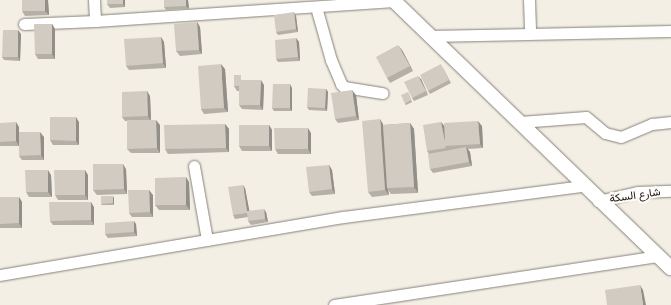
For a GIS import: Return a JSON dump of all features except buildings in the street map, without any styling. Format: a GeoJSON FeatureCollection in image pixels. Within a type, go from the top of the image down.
{"type":"FeatureCollection","features":[{"type":"Feature","properties":{"kind":"main road"},"geometry":{"type":"LineString","coordinates":[[394,0],[520,122],[583,186],[657,256],[671,267]]}},
{"type":"Feature","properties":{"kind":"street"},"geometry":{"type":"LineString","coordinates":[[94,0],[95,21]]}},
{"type":"Feature","properties":{"kind":"street"},"geometry":{"type":"LineString","coordinates":[[24,24],[316,7],[394,0]]}},
{"type":"Feature","properties":{"kind":"street"},"geometry":{"type":"LineString","coordinates":[[529,0],[530,33]]}},
{"type":"Feature","properties":{"kind":"street"},"geometry":{"type":"LineString","coordinates":[[316,7],[331,60],[341,84],[344,87],[383,93]]}},
{"type":"Feature","properties":{"kind":"street"},"geometry":{"type":"LineString","coordinates":[[430,36],[671,31]]}},
{"type":"Feature","properties":{"kind":"street"},"geometry":{"type":"LineString","coordinates":[[520,122],[586,117],[605,133],[621,137],[652,124],[671,122]]}},
{"type":"Feature","properties":{"kind":"street"},"geometry":{"type":"LineString","coordinates":[[194,166],[207,240]]}},
{"type":"Feature","properties":{"kind":"street"},"geometry":{"type":"LineString","coordinates":[[0,275],[344,218],[583,186]]}},
{"type":"Feature","properties":{"kind":"street","name":"شارع السكة"},"geometry":{"type":"LineString","coordinates":[[598,200],[637,192],[671,191]]}},
{"type":"Feature","properties":{"kind":"street"},"geometry":{"type":"LineString","coordinates":[[334,305],[657,256]]}}]}
